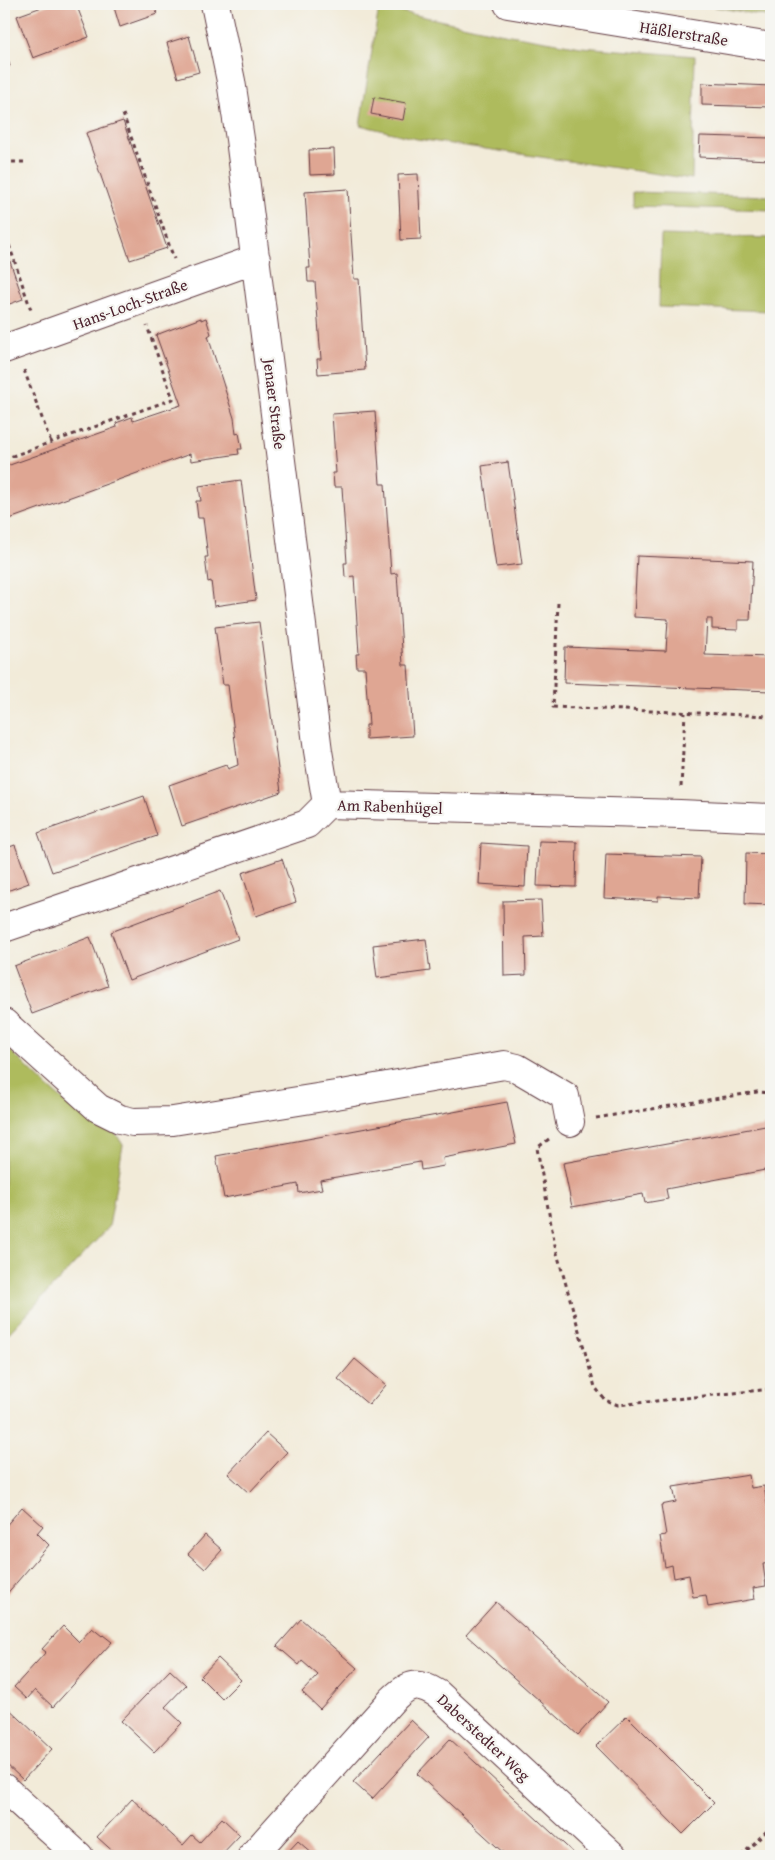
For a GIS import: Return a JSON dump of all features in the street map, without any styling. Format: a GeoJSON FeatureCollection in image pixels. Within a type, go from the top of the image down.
{"type":"FeatureCollection","features":[{"type":"Feature","properties":{"kind":"street","name":"Jenaer Straße"},"geometry":{"type":"LineString","coordinates":[[215,4],[231,81],[256,260],[318,751],[327,804]]}},
{"type":"Feature","properties":{"kind":"street","name":"Häßlerstraße"},"geometry":{"type":"LineString","coordinates":[[523,5],[771,47]]}},
{"type":"Feature","properties":{"kind":"street","name":"Hans-Loch-Straße"},"geometry":{"type":"LineString","coordinates":[[4,349],[256,260]]}},
{"type":"Feature","properties":{"kind":"street","name":"Am Rabenhügel"},"geometry":{"type":"LineString","coordinates":[[4,928],[307,824],[327,804],[771,818]]}},
{"type":"Feature","properties":{"kind":"street"},"geometry":{"type":"LineString","coordinates":[[4,1023],[98,1108],[120,1119],[133,1122],[173,1122],[504,1065],[517,1068],[565,1096],[570,1122]]}},
{"type":"Feature","properties":{"kind":"street","name":"Daberstedter Weg"},"geometry":{"type":"LineString","coordinates":[[252,1856],[392,1700],[403,1689],[414,1685],[427,1687],[438,1694],[613,1856]]}},
{"type":"Feature","properties":{"kind":"street"},"geometry":{"type":"LineString","coordinates":[[4,1788],[78,1856]]}},
{"type":"Feature","properties":{"kind":"path"},"geometry":{"type":"LineString","coordinates":[[123,114],[177,267]]}},
{"type":"Feature","properties":{"kind":"path"},"geometry":{"type":"LineString","coordinates":[[4,162],[25,162]]}},
{"type":"Feature","properties":{"kind":"path"},"geometry":{"type":"LineString","coordinates":[[4,230],[34,318]]}},
{"type":"Feature","properties":{"kind":"path"},"geometry":{"type":"LineString","coordinates":[[4,459],[173,399],[149,331]]}},
{"type":"Feature","properties":{"kind":"path"},"geometry":{"type":"LineString","coordinates":[[29,383],[51,442]]}},
{"type":"Feature","properties":{"kind":"path"},"geometry":{"type":"LineString","coordinates":[[558,603],[553,707],[771,716]]}},
{"type":"Feature","properties":{"kind":"path"},"geometry":{"type":"LineString","coordinates":[[681,794],[684,713]]}},
{"type":"Feature","properties":{"kind":"path"},"geometry":{"type":"LineString","coordinates":[[771,1093],[757,1092],[570,1122],[537,1148],[555,1246],[595,1387],[605,1400],[618,1405],[771,1389]]}},
{"type":"Feature","properties":{"kind":"path"},"geometry":{"type":"LineString","coordinates":[[741,1856],[771,1827]]}},
{"type":"Feature","properties":{"kind":"green space"},"geometry":{"type":"Polygon","coordinates":[[[699,4],[771,4],[771,17],[699,4]]]}},
{"type":"Feature","properties":{"kind":"green space"},"geometry":{"type":"Polygon","coordinates":[[[379,7],[499,33],[581,47],[695,56],[692,179],[417,139],[360,125],[379,7]]]}},
{"type":"Feature","properties":{"kind":"green space"},"geometry":{"type":"Polygon","coordinates":[[[633,192],[771,196],[771,210],[633,206],[633,192]]]}},
{"type":"Feature","properties":{"kind":"green space"},"geometry":{"type":"Polygon","coordinates":[[[661,235],[771,238],[771,311],[659,307],[661,235]]]}},
{"type":"Feature","properties":{"kind":"green space"},"geometry":{"type":"Polygon","coordinates":[[[4,1044],[70,1105],[99,1124],[113,1129],[123,1145],[109,1227],[4,1338],[4,1044]]]}},
{"type":"Feature","properties":{"kind":"building"},"geometry":{"type":"Polygon","coordinates":[[[50,4],[76,4],[89,37],[33,58],[17,16],[50,4]]]}},
{"type":"Feature","properties":{"kind":"building"},"geometry":{"type":"Polygon","coordinates":[[[113,4],[154,4],[157,14],[120,27],[113,4]]]}},
{"type":"Feature","properties":{"kind":"building"},"geometry":{"type":"Polygon","coordinates":[[[189,36],[199,72],[178,78],[167,43],[189,36]]]}},
{"type":"Feature","properties":{"kind":"building"},"geometry":{"type":"Polygon","coordinates":[[[4,48],[10,66],[4,68],[4,48]]]}},
{"type":"Feature","properties":{"kind":"building"},"geometry":{"type":"Polygon","coordinates":[[[702,83],[771,86],[771,107],[702,105],[702,83]]]}},
{"type":"Feature","properties":{"kind":"building"},"geometry":{"type":"Polygon","coordinates":[[[374,97],[406,103],[403,120],[371,114],[374,97]]]}},
{"type":"Feature","properties":{"kind":"building"},"geometry":{"type":"Polygon","coordinates":[[[123,121],[167,248],[130,260],[86,133],[123,121]]]}},
{"type":"Feature","properties":{"kind":"building"},"geometry":{"type":"Polygon","coordinates":[[[700,136],[771,138],[771,160],[699,157],[700,136]]]}},
{"type":"Feature","properties":{"kind":"building"},"geometry":{"type":"Polygon","coordinates":[[[334,149],[335,174],[310,175],[309,150],[334,149]]]}},
{"type":"Feature","properties":{"kind":"building"},"geometry":{"type":"Polygon","coordinates":[[[418,174],[421,239],[401,240],[398,175],[418,174]]]}},
{"type":"Feature","properties":{"kind":"building"},"geometry":{"type":"Polygon","coordinates":[[[348,189],[354,279],[359,279],[365,370],[318,374],[317,359],[321,359],[315,282],[308,282],[307,268],[310,268],[305,192],[348,189]]]}},
{"type":"Feature","properties":{"kind":"building"},"geometry":{"type":"Polygon","coordinates":[[[4,244],[23,299],[4,306],[4,244]]]}},
{"type":"Feature","properties":{"kind":"building"},"geometry":{"type":"Polygon","coordinates":[[[201,318],[201,320],[206,318],[211,334],[208,336],[234,418],[236,434],[239,433],[242,449],[238,449],[239,454],[191,461],[190,454],[4,521],[4,467],[117,427],[116,423],[132,417],[133,421],[181,405],[156,335],[201,318]]]}},
{"type":"Feature","properties":{"kind":"building"},"geometry":{"type":"Polygon","coordinates":[[[375,411],[380,484],[385,484],[391,574],[397,573],[403,665],[408,665],[413,736],[366,739],[366,725],[369,725],[365,668],[357,668],[356,654],[359,654],[354,576],[345,577],[344,563],[347,563],[342,487],[334,487],[333,473],[336,473],[332,414],[375,411]]]}},
{"type":"Feature","properties":{"kind":"building"},"geometry":{"type":"Polygon","coordinates":[[[508,462],[522,564],[496,567],[482,466],[508,462]]]}},
{"type":"Feature","properties":{"kind":"building"},"geometry":{"type":"Polygon","coordinates":[[[241,480],[256,600],[214,606],[211,581],[208,582],[205,557],[208,557],[203,518],[198,518],[196,501],[201,501],[199,486],[241,480]]]}},
{"type":"Feature","properties":{"kind":"building"},"geometry":{"type":"Polygon","coordinates":[[[637,556],[753,561],[750,620],[738,620],[738,630],[712,629],[712,619],[707,619],[705,655],[771,657],[771,691],[564,683],[565,647],[666,651],[668,619],[634,617],[637,556]]]}},
{"type":"Feature","properties":{"kind":"building"},"geometry":{"type":"Polygon","coordinates":[[[259,622],[281,792],[182,826],[169,785],[226,765],[228,769],[238,765],[228,685],[223,685],[215,627],[259,622]]]}},
{"type":"Feature","properties":{"kind":"building"},"geometry":{"type":"Polygon","coordinates":[[[144,796],[157,836],[52,872],[38,833],[144,796]]]}},
{"type":"Feature","properties":{"kind":"building"},"geometry":{"type":"Polygon","coordinates":[[[539,841],[577,842],[576,887],[537,886],[539,841]]]}},
{"type":"Feature","properties":{"kind":"building"},"geometry":{"type":"Polygon","coordinates":[[[481,843],[527,846],[525,887],[479,884],[481,843]]]}},
{"type":"Feature","properties":{"kind":"building"},"geometry":{"type":"Polygon","coordinates":[[[15,845],[29,883],[4,892],[4,849],[15,845]]]}},
{"type":"Feature","properties":{"kind":"building"},"geometry":{"type":"Polygon","coordinates":[[[746,853],[771,854],[771,905],[745,904],[746,853]]]}},
{"type":"Feature","properties":{"kind":"building"},"geometry":{"type":"Polygon","coordinates":[[[606,854],[701,857],[699,898],[658,896],[658,901],[604,898],[606,854]]]}},
{"type":"Feature","properties":{"kind":"building"},"geometry":{"type":"Polygon","coordinates":[[[282,859],[296,902],[256,916],[242,873],[282,859]]]}},
{"type":"Feature","properties":{"kind":"building"},"geometry":{"type":"Polygon","coordinates":[[[220,891],[238,939],[129,980],[111,932],[220,891]]]}},
{"type":"Feature","properties":{"kind":"building"},"geometry":{"type":"Polygon","coordinates":[[[541,900],[543,936],[525,937],[526,975],[504,976],[503,901],[541,900]]]}},
{"type":"Feature","properties":{"kind":"building"},"geometry":{"type":"Polygon","coordinates":[[[90,937],[108,986],[32,1014],[14,966],[90,937]]]}},
{"type":"Feature","properties":{"kind":"building"},"geometry":{"type":"Polygon","coordinates":[[[426,939],[430,971],[377,978],[373,945],[426,939]]]}},
{"type":"Feature","properties":{"kind":"building"},"geometry":{"type":"Polygon","coordinates":[[[507,1102],[516,1144],[443,1158],[444,1166],[421,1170],[420,1162],[320,1180],[322,1189],[299,1193],[298,1184],[224,1198],[216,1156],[507,1102]]]}},
{"type":"Feature","properties":{"kind":"building"},"geometry":{"type":"Polygon","coordinates":[[[771,1125],[771,1178],[766,1179],[765,1170],[666,1189],[668,1199],[645,1203],[643,1194],[572,1207],[563,1163],[771,1125]]]}},
{"type":"Feature","properties":{"kind":"building"},"geometry":{"type":"Polygon","coordinates":[[[355,1359],[386,1385],[369,1405],[338,1379],[355,1359]]]}},
{"type":"Feature","properties":{"kind":"building"},"geometry":{"type":"Polygon","coordinates":[[[266,1433],[287,1452],[249,1493],[228,1474],[266,1433]]]}},
{"type":"Feature","properties":{"kind":"building"},"geometry":{"type":"Polygon","coordinates":[[[749,1475],[751,1488],[764,1486],[769,1515],[771,1515],[771,1563],[763,1564],[766,1586],[753,1588],[755,1599],[708,1607],[706,1595],[693,1597],[689,1575],[674,1578],[672,1565],[665,1567],[660,1536],[666,1535],[661,1505],[676,1502],[673,1487],[749,1475]]]}},
{"type":"Feature","properties":{"kind":"building"},"geometry":{"type":"Polygon","coordinates":[[[22,1507],[43,1526],[37,1533],[49,1545],[4,1597],[4,1528],[22,1507]]]}},
{"type":"Feature","properties":{"kind":"building"},"geometry":{"type":"Polygon","coordinates":[[[205,1535],[222,1550],[205,1569],[188,1554],[205,1535]]]}},
{"type":"Feature","properties":{"kind":"building"},"geometry":{"type":"Polygon","coordinates":[[[496,1602],[608,1702],[578,1735],[466,1635],[496,1602]]]}},
{"type":"Feature","properties":{"kind":"building"},"geometry":{"type":"Polygon","coordinates":[[[301,1619],[357,1668],[320,1709],[302,1692],[318,1675],[302,1661],[299,1665],[277,1646],[301,1619]]]}},
{"type":"Feature","properties":{"kind":"building"},"geometry":{"type":"Polygon","coordinates":[[[63,1626],[79,1642],[92,1628],[112,1642],[53,1707],[35,1690],[27,1699],[14,1687],[46,1652],[42,1649],[63,1626]]]}},
{"type":"Feature","properties":{"kind":"building"},"geometry":{"type":"Polygon","coordinates":[[[218,1658],[241,1680],[222,1699],[200,1677],[218,1658]]]}},
{"type":"Feature","properties":{"kind":"building"},"geometry":{"type":"Polygon","coordinates":[[[170,1670],[186,1685],[165,1707],[182,1723],[154,1752],[121,1721],[170,1670]]]}},
{"type":"Feature","properties":{"kind":"building"},"geometry":{"type":"Polygon","coordinates":[[[4,1704],[52,1749],[23,1780],[4,1762],[4,1704]]]}},
{"type":"Feature","properties":{"kind":"building"},"geometry":{"type":"Polygon","coordinates":[[[627,1716],[714,1803],[683,1834],[596,1746],[627,1716]]]}},
{"type":"Feature","properties":{"kind":"building"},"geometry":{"type":"Polygon","coordinates":[[[411,1720],[429,1737],[372,1799],[353,1782],[411,1720]]]}},
{"type":"Feature","properties":{"kind":"building"},"geometry":{"type":"Polygon","coordinates":[[[450,1739],[577,1856],[507,1856],[417,1774],[450,1739]]]}},
{"type":"Feature","properties":{"kind":"building"},"geometry":{"type":"Polygon","coordinates":[[[132,1799],[183,1845],[192,1835],[200,1842],[222,1818],[240,1835],[220,1856],[213,1854],[212,1856],[118,1856],[97,1837],[132,1799]]]}},
{"type":"Feature","properties":{"kind":"building"},"geometry":{"type":"Polygon","coordinates":[[[298,1841],[315,1856],[284,1856],[298,1841]]]}}]}
